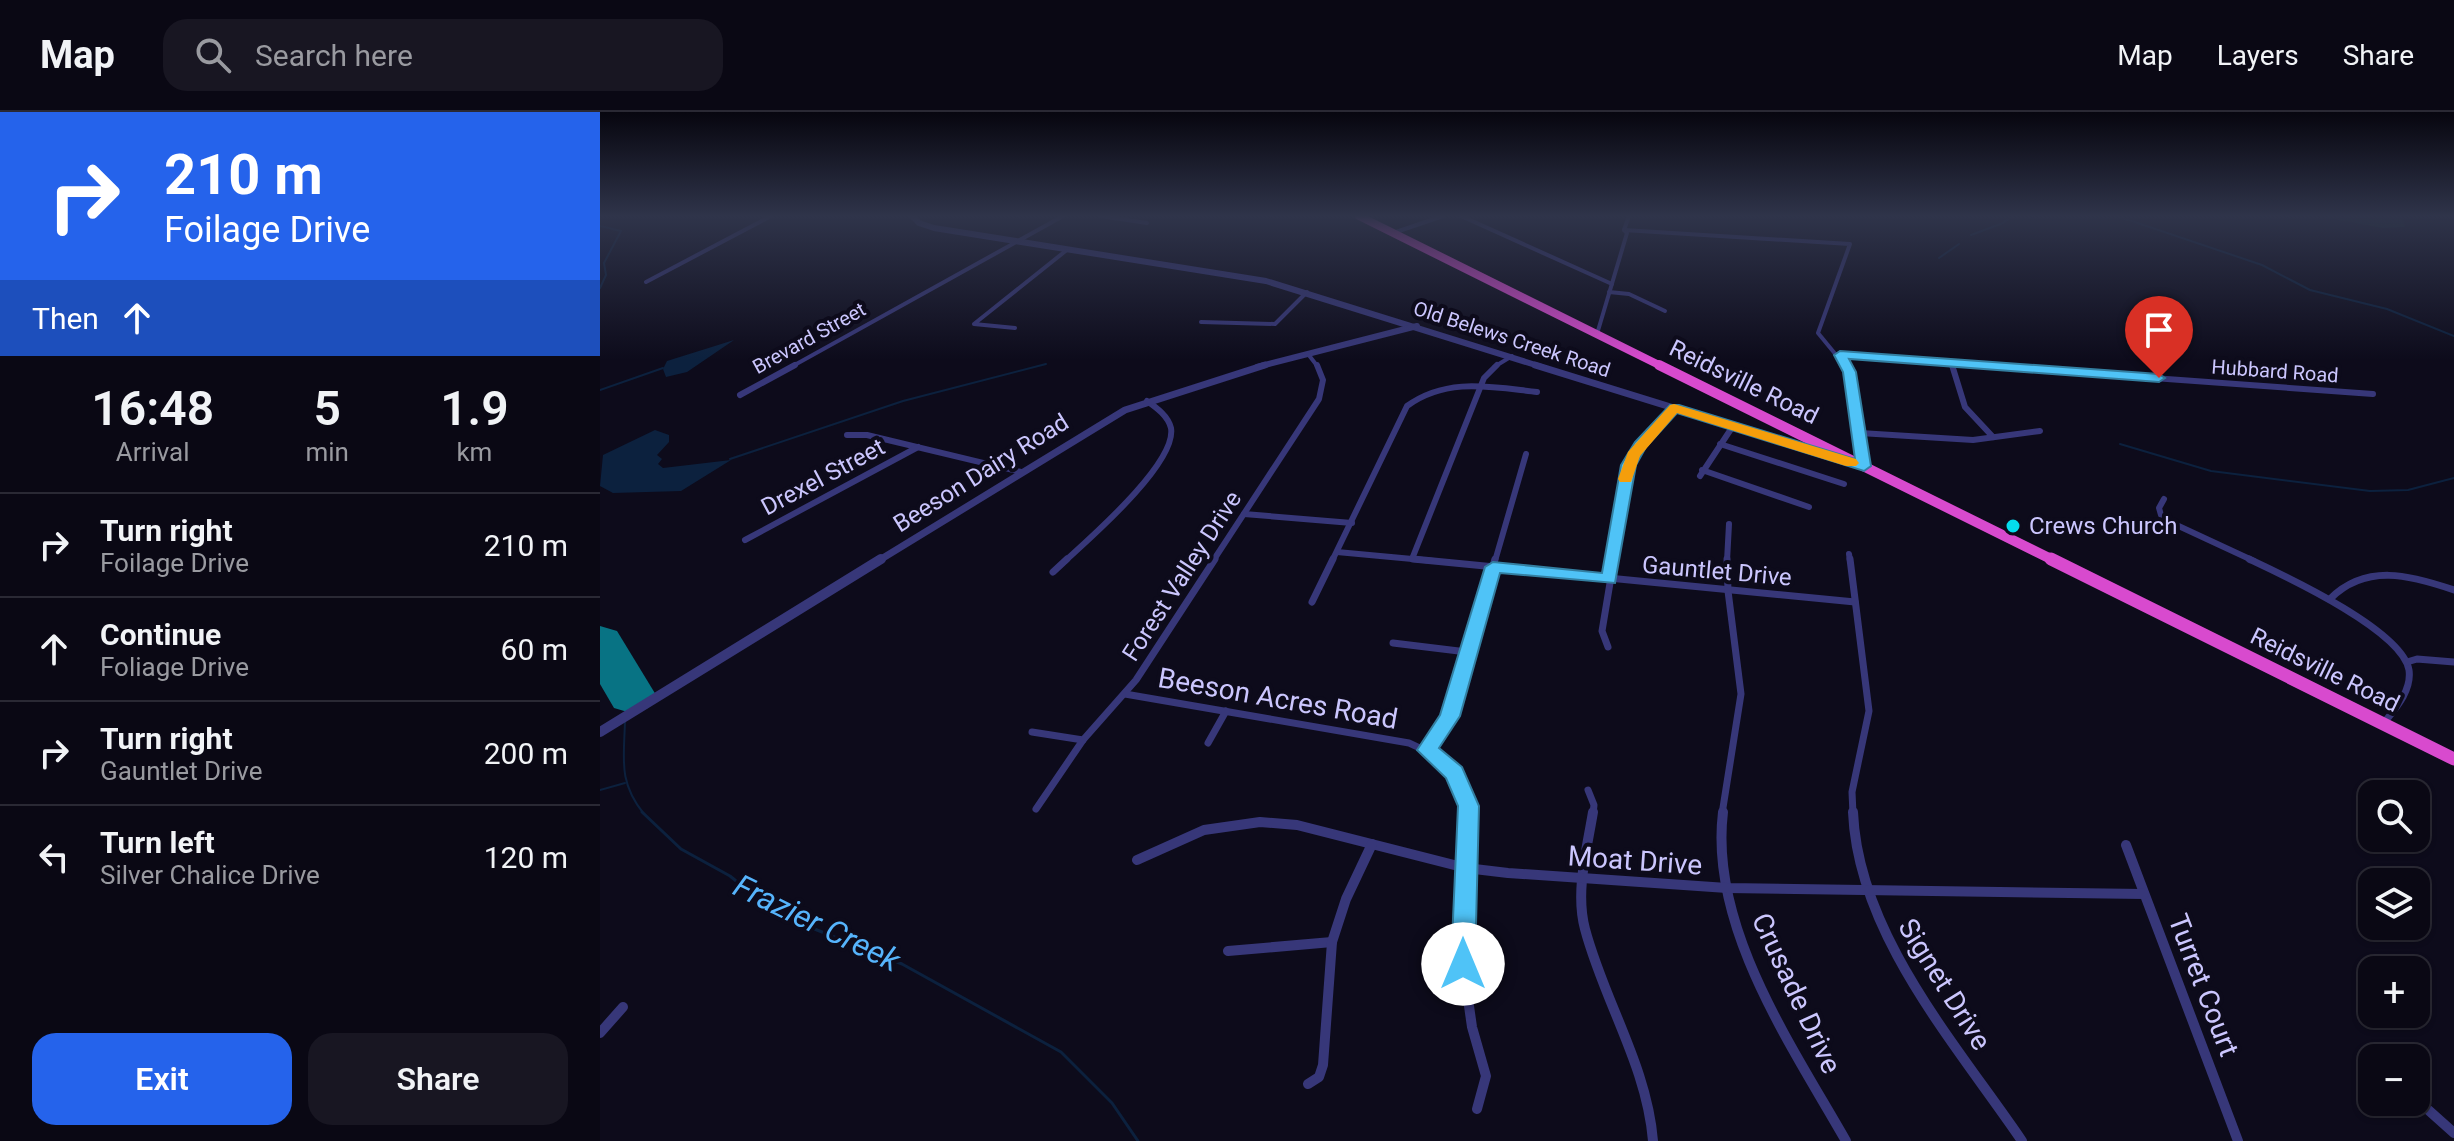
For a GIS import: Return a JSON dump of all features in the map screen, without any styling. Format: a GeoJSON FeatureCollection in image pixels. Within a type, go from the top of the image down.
{"type":"FeatureCollection","features":[{"type":"Feature","properties":{"kind":"highway","name":"Reidsville Road"},"geometry":{"type":"LineString","coordinates":[[1456,264],[2454,759]]}},
{"type":"Feature","properties":{"kind":"street"},"geometry":{"type":"LineString","coordinates":[[646,282],[680,264]]}},
{"type":"Feature","properties":{"kind":"street","name":"Brevard Street"},"geometry":{"type":"LineString","coordinates":[[740,395],[976,264]]}},
{"type":"Feature","properties":{"kind":"street"},"geometry":{"type":"LineString","coordinates":[[1015,328],[974,324],[1049,264]]}},
{"type":"Feature","properties":{"kind":"street","name":"Old Belews Creek Road"},"geometry":{"type":"LineString","coordinates":[[1164,264],[1307,292],[1864,466]]}},
{"type":"Feature","properties":{"kind":"street"},"geometry":{"type":"LineString","coordinates":[[1568,264],[1612,284]]}},
{"type":"Feature","properties":{"kind":"street"},"geometry":{"type":"LineString","coordinates":[[1597,334],[1618,264]]}},
{"type":"Feature","properties":{"kind":"street"},"geometry":{"type":"LineString","coordinates":[[1842,264],[1818,326],[1820,338],[1840,355],[1849,372],[1864,466]]}},
{"type":"Feature","properties":{"kind":"street"},"geometry":{"type":"LineString","coordinates":[[1201,322],[1275,324],[1307,292]]}},
{"type":"Feature","properties":{"kind":"street"},"geometry":{"type":"LineString","coordinates":[[1609,292],[1629,294],[1665,311]]}},
{"type":"Feature","properties":{"kind":"street","name":"Beeson Dairy Road"},"geometry":{"type":"LineString","coordinates":[[600,732],[1094,426],[1147,401],[1220,377],[1417,326]]}},
{"type":"Feature","properties":{"kind":"street","name":"Forest Valley Drive"},"geometry":{"type":"LineString","coordinates":[[1036,809],[1083,740],[1125,694],[1325,386],[1323,370],[1308,354]]}},
{"type":"Feature","properties":{"kind":"street","name":"Hubbard Road"},"geometry":{"type":"LineString","coordinates":[[1840,355],[2373,394]]}},
{"type":"Feature","properties":{"kind":"street"},"geometry":{"type":"LineString","coordinates":[[1412,559],[1481,387],[1492,368],[1512,356]]}},
{"type":"Feature","properties":{"kind":"street"},"geometry":{"type":"LineString","coordinates":[[1951,363],[1965,407],[1993,437]]}},
{"type":"Feature","properties":{"kind":"street"},"geometry":{"type":"LineString","coordinates":[[1312,602],[1407,406],[1418,397],[1441,388],[1481,387],[1537,392]]}},
{"type":"Feature","properties":{"kind":"street"},"geometry":{"type":"LineString","coordinates":[[1053,572],[1115,515],[1165,454],[1171,437],[1170,424],[1162,412],[1147,401]]}},
{"type":"Feature","properties":{"kind":"street"},"geometry":{"type":"LineString","coordinates":[[1608,647],[1602,631],[1629,465],[1640,445],[1674,408]]}},
{"type":"Feature","properties":{"kind":"street"},"geometry":{"type":"LineString","coordinates":[[1733,426],[1701,473],[1809,507]]}},
{"type":"Feature","properties":{"kind":"street"},"geometry":{"type":"LineString","coordinates":[[1860,433],[1953,440],[2040,431]]}},
{"type":"Feature","properties":{"kind":"street"},"geometry":{"type":"LineString","coordinates":[[847,435],[867,435],[1021,472]]}},
{"type":"Feature","properties":{"kind":"street"},"geometry":{"type":"LineString","coordinates":[[1720,444],[1844,484]]}},
{"type":"Feature","properties":{"kind":"street","name":"Drexel Street"},"geometry":{"type":"LineString","coordinates":[[745,540],[918,447]]}},
{"type":"Feature","properties":{"kind":"street"},"geometry":{"type":"LineString","coordinates":[[1427,750],[1444,728],[1453,705],[1526,454]]}},
{"type":"Feature","properties":{"kind":"street"},"geometry":{"type":"LineString","coordinates":[[2164,499],[2159,508],[2161,515],[2170,522],[2330,599],[2382,636],[2407,662],[2409,682],[2402,698],[2383,724]]}},
{"type":"Feature","properties":{"kind":"street"},"geometry":{"type":"LineString","coordinates":[[1244,514],[1352,523]]}},
{"type":"Feature","properties":{"kind":"street","name":"Crusade Drive"},"geometry":{"type":"LineString","coordinates":[[1729,524],[1728,590],[1741,693],[1740,717],[1727,776],[1722,824],[1727,888],[1743,944],[1780,1020],[1846,1141]]}},
{"type":"Feature","properties":{"kind":"street","name":"Gauntlet Drive"},"geometry":{"type":"LineString","coordinates":[[1337,552],[1855,602]]}},
{"type":"Feature","properties":{"kind":"street","name":"Signet Drive"},"geometry":{"type":"LineString","coordinates":[[1849,554],[1869,711],[1852,792],[1854,840],[1880,923],[1908,975],[2022,1141]]}},
{"type":"Feature","properties":{"kind":"street"},"geometry":{"type":"LineString","coordinates":[[2330,599],[2350,581],[2374,575],[2419,580],[2454,590]]}},
{"type":"Feature","properties":{"kind":"street"},"geometry":{"type":"LineString","coordinates":[[1393,643],[1467,652]]}},
{"type":"Feature","properties":{"kind":"street"},"geometry":{"type":"LineString","coordinates":[[2407,662],[2417,659],[2454,662]]}},
{"type":"Feature","properties":{"kind":"street","name":"Beeson Acres Road"},"geometry":{"type":"LineString","coordinates":[[1125,694],[1394,738],[1427,750],[1454,773],[1466,794],[1470,818],[1463,964],[1472,1027],[1486,1076],[1477,1109]]}},
{"type":"Feature","properties":{"kind":"street"},"geometry":{"type":"LineString","coordinates":[[1208,743],[1226,711]]}},
{"type":"Feature","properties":{"kind":"street"},"geometry":{"type":"LineString","coordinates":[[1032,732],[1083,740]]}},
{"type":"Feature","properties":{"kind":"street"},"geometry":{"type":"LineString","coordinates":[[1588,790],[1594,805],[1582,879],[1584,927],[1627,1039],[1651,1116],[1653,1141]]}},
{"type":"Feature","properties":{"kind":"street","name":"Moat Drive"},"geometry":{"type":"LineString","coordinates":[[1137,860],[1185,837],[1243,823],[1297,825],[1466,868],[1582,879],[1727,888],[2144,894]]}},
{"type":"Feature","properties":{"kind":"street"},"geometry":{"type":"LineString","coordinates":[[1308,1084],[1319,1077],[1323,1065],[1332,942],[1346,899],[1372,844]]}},
{"type":"Feature","properties":{"kind":"street","name":"Turret Court"},"geometry":{"type":"LineString","coordinates":[[2126,845],[2238,1141]]}},
{"type":"Feature","properties":{"kind":"street"},"geometry":{"type":"LineString","coordinates":[[1228,951],[1332,942]]}},
{"type":"Feature","properties":{"kind":"street"},"geometry":{"type":"LineString","coordinates":[[600,1033],[623,1007]]}},
{"type":"Feature","properties":{"kind":"street"},"geometry":{"type":"LineString","coordinates":[[2430,1112],[2454,1133]]}},
{"type":"Feature","properties":{"kind":"water"},"geometry":{"type":"Polygon","coordinates":[[[734,340],[687,372],[666,377],[663,369],[667,361],[734,340]]]}},
{"type":"Feature","properties":{"kind":"water"},"geometry":{"type":"Polygon","coordinates":[[[655,430],[669,435],[669,442],[657,455],[662,459],[658,464],[663,468],[731,460],[681,491],[613,493],[600,486],[603,455],[655,430]]]}},
{"type":"Feature","properties":{"kind":"waterway","name":"Frazier Creek"},"geometry":{"type":"LineString","coordinates":[[600,288],[606,275],[604,264]]}},
{"type":"Feature","properties":{"kind":"waterway"},"geometry":{"type":"LineString","coordinates":[[2259,264],[2310,290],[2387,309],[2454,336]]}},
{"type":"Feature","properties":{"kind":"waterway"},"geometry":{"type":"LineString","coordinates":[[730,459],[903,401],[1046,364]]}},
{"type":"Feature","properties":{"kind":"waterway"},"geometry":{"type":"LineString","coordinates":[[600,390],[663,368]]}},
{"type":"Feature","properties":{"kind":"waterway"},"geometry":{"type":"LineString","coordinates":[[2120,444],[2211,471],[2370,491],[2408,490],[2454,478]]}},
{"type":"Feature","properties":{"kind":"waterway","name":"Frazier Creek"},"geometry":{"type":"LineString","coordinates":[[600,640],[627,672],[625,710]]}},
{"type":"Feature","properties":{"kind":"waterway","name":"Frazier Creek"},"geometry":{"type":"LineString","coordinates":[[625,721],[626,781],[644,814]]}},
{"type":"Feature","properties":{"kind":"waterway"},"geometry":{"type":"LineString","coordinates":[[600,790],[625,783]]}},
{"type":"Feature","properties":{"kind":"waterway","name":"Frazier Creek"},"geometry":{"type":"LineString","coordinates":[[644,814],[681,849],[730,876],[763,903],[812,928],[902,964],[1061,1052],[1112,1103],[1138,1141]]}},
{"type":"Feature","properties":{"kind":"runway"},"geometry":{"type":"LineString","coordinates":[[600,642],[631,695]]}},
{"type":"Feature","properties":{"kind":"slow traffic"},"geometry":{"type":"LineString","coordinates":[[1626,479],[1633,455],[1674,408],[1851,463]]}},
{"type":"Feature","properties":{"kind":"place","name":"Crews Church"},"geometry":{"type":"Point","coordinates":[2013,526]}},
{"type":"Feature","properties":{"kind":"route"},"geometry":{"type":"LineString","coordinates":[[1463,964],[1469,806],[1454,773],[1427,750],[1450,716],[1493,567],[1609,579],[1629,465],[1640,445],[1674,408],[1864,466],[1849,372],[1840,355],[2159,378]]}}]}
